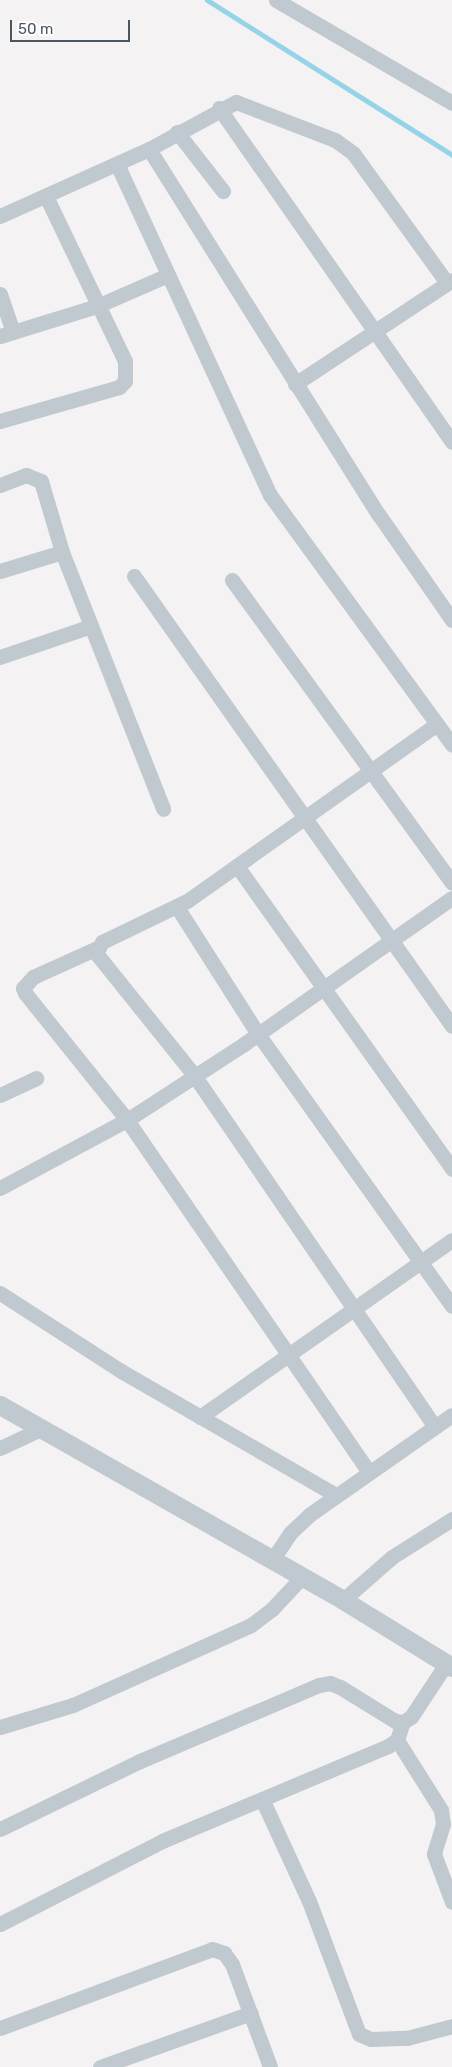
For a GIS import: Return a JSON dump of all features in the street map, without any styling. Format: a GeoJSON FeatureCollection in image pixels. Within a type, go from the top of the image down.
{"type":"FeatureCollection","features":[{"type":"Feature","properties":{"kind":"street"},"geometry":{"type":"LineString","coordinates":[[276,0],[452,103]]}},
{"type":"Feature","properties":{"kind":"street"},"geometry":{"type":"LineString","coordinates":[[0,216],[149,149],[219,108],[236,102],[250,105],[335,140],[353,153],[450,282],[376,328],[295,384]]}},
{"type":"Feature","properties":{"kind":"street"},"geometry":{"type":"LineString","coordinates":[[219,108],[376,328],[452,442]]}},
{"type":"Feature","properties":{"kind":"street"},"geometry":{"type":"LineString","coordinates":[[177,132],[223,191]]}},
{"type":"Feature","properties":{"kind":"street"},"geometry":{"type":"LineString","coordinates":[[149,149],[295,384],[452,620]]}},
{"type":"Feature","properties":{"kind":"street"},"geometry":{"type":"LineString","coordinates":[[117,164],[270,495],[452,745]]}},
{"type":"Feature","properties":{"kind":"street"},"geometry":{"type":"LineString","coordinates":[[0,421],[119,387],[125,381],[125,360],[97,306],[46,196]]}},
{"type":"Feature","properties":{"kind":"street"},"geometry":{"type":"LineString","coordinates":[[0,294],[7,334],[97,306],[168,275]]}},
{"type":"Feature","properties":{"kind":"street"},"geometry":{"type":"LineString","coordinates":[[0,485],[26,475],[41,481],[62,552],[163,809]]}},
{"type":"Feature","properties":{"kind":"street"},"geometry":{"type":"LineString","coordinates":[[0,571],[62,552]]}},
{"type":"Feature","properties":{"kind":"street"},"geometry":{"type":"LineString","coordinates":[[134,576],[222,704],[305,814],[452,1026]]}},
{"type":"Feature","properties":{"kind":"street"},"geometry":{"type":"LineString","coordinates":[[232,580],[372,770],[452,883]]}},
{"type":"Feature","properties":{"kind":"street"},"geometry":{"type":"LineString","coordinates":[[0,657],[91,626]]}},
{"type":"Feature","properties":{"kind":"street"},"geometry":{"type":"LineString","coordinates":[[369,1472],[127,1120],[23,988],[33,977],[97,948],[102,942],[177,907],[237,866],[305,814],[437,724]]}},
{"type":"Feature","properties":{"kind":"street"},"geometry":{"type":"LineString","coordinates":[[237,866],[452,1169]]}},
{"type":"Feature","properties":{"kind":"street"},"geometry":{"type":"LineString","coordinates":[[0,1188],[127,1120],[258,1034],[391,938],[452,898]]}},
{"type":"Feature","properties":{"kind":"street"},"geometry":{"type":"LineString","coordinates":[[177,907],[258,1034],[452,1306]]}},
{"type":"Feature","properties":{"kind":"street"},"geometry":{"type":"LineString","coordinates":[[97,948],[102,966],[194,1075],[435,1427]]}},
{"type":"Feature","properties":{"kind":"street"},"geometry":{"type":"LineString","coordinates":[[0,1096],[36,1078]]}},
{"type":"Feature","properties":{"kind":"street"},"geometry":{"type":"LineString","coordinates":[[200,1417],[452,1240]]}},
{"type":"Feature","properties":{"kind":"street"},"geometry":{"type":"LineString","coordinates":[[0,1293],[200,1417],[336,1495]]}},
{"type":"Feature","properties":{"kind":"street"},"geometry":{"type":"LineString","coordinates":[[0,1405],[343,1600],[449,1666],[411,1717],[403,1722],[395,1721],[330,1682],[140,1761],[0,1830]]}},
{"type":"Feature","properties":{"kind":"street"},"geometry":{"type":"LineString","coordinates":[[272,1560],[290,1533],[336,1495],[452,1415]]}},
{"type":"Feature","properties":{"kind":"street"},"geometry":{"type":"LineString","coordinates":[[0,1448],[41,1429]]}},
{"type":"Feature","properties":{"kind":"street"},"geometry":{"type":"LineString","coordinates":[[343,1600],[392,1557],[452,1519]]}},
{"type":"Feature","properties":{"kind":"street"},"geometry":{"type":"LineString","coordinates":[[0,1727],[73,1705],[251,1625],[272,1609],[302,1577]]}},
{"type":"Feature","properties":{"kind":"street"},"geometry":{"type":"LineString","coordinates":[[403,1722],[398,1740],[441,1810],[443,1824],[434,1854],[452,1902]]}},
{"type":"Feature","properties":{"kind":"street"},"geometry":{"type":"LineString","coordinates":[[0,1924],[162,1841],[398,1740]]}},
{"type":"Feature","properties":{"kind":"street"},"geometry":{"type":"LineString","coordinates":[[262,1799],[310,1901],[360,2034],[372,2039],[406,2038],[452,2026]]}},
{"type":"Feature","properties":{"kind":"street"},"geometry":{"type":"LineString","coordinates":[[0,2028],[212,1949],[224,1953],[232,1964],[270,2067]]}},
{"type":"Feature","properties":{"kind":"street"},"geometry":{"type":"LineString","coordinates":[[100,2067],[251,2013]]}},
{"type":"Feature","properties":{"kind":"waterway"},"geometry":{"type":"LineString","coordinates":[[207,0],[452,155]]}}]}
